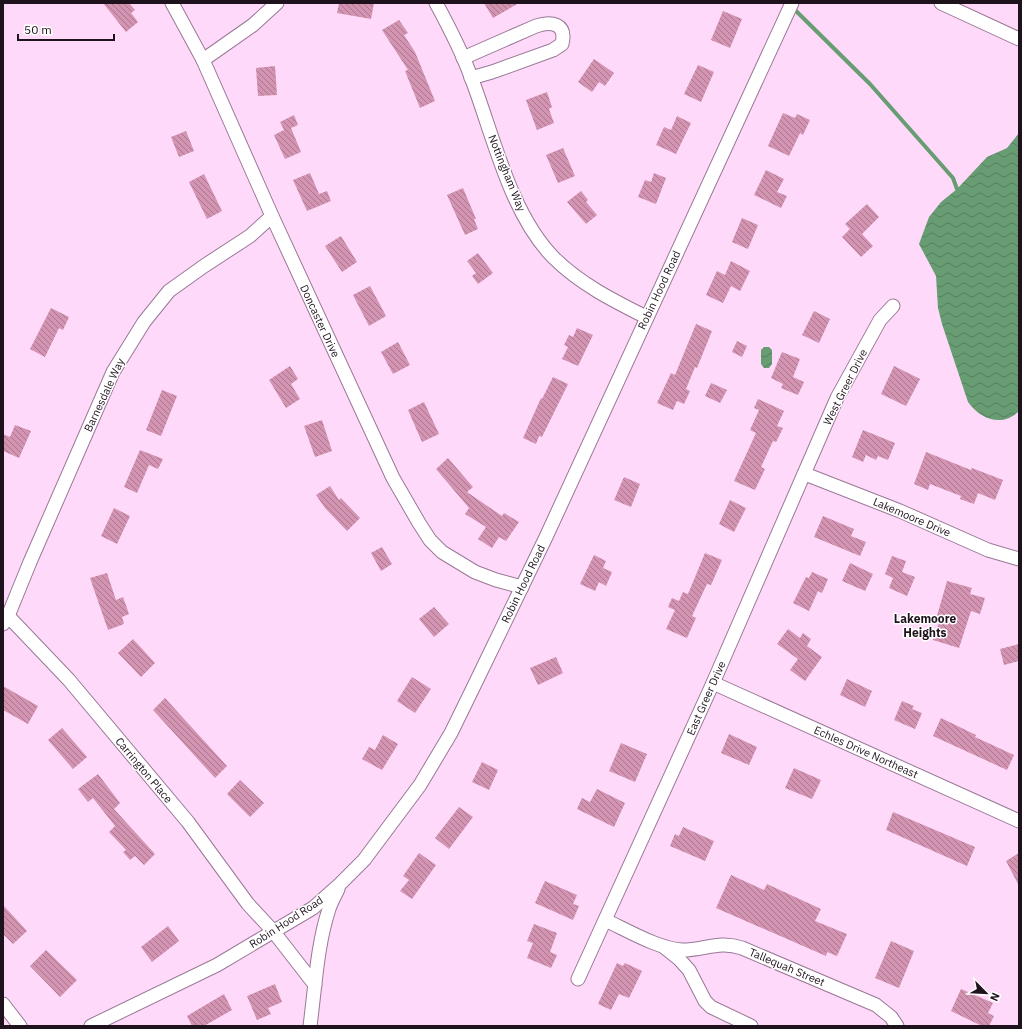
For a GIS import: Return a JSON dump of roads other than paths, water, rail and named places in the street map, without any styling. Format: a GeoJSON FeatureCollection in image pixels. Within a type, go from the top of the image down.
{"type":"FeatureCollection","features":[{"type":"Feature","properties":{"kind":"street","name":"Doncaster Drive"},"geometry":{"type":"LineString","coordinates":[[172,3],[203,60],[272,216],[393,478],[419,523],[430,540],[442,552],[475,572],[496,580],[522,586]]}},
{"type":"Feature","properties":{"kind":"street"},"geometry":{"type":"LineString","coordinates":[[203,60],[253,25],[277,3]]}},
{"type":"Feature","properties":{"kind":"street","name":"Nottingham Way"},"geometry":{"type":"LineString","coordinates":[[436,3],[463,58],[514,195],[539,241],[568,271],[595,290],[646,317]]}},
{"type":"Feature","properties":{"kind":"street","name":"Robin Hood Road"},"geometry":{"type":"LineString","coordinates":[[91,1026],[217,965],[313,908],[364,860],[420,785],[451,733],[474,688],[792,3]]}},
{"type":"Feature","properties":{"kind":"street"},"geometry":{"type":"LineString","coordinates":[[941,3],[1019,39]]}},
{"type":"Feature","properties":{"kind":"street"},"geometry":{"type":"LineString","coordinates":[[463,58],[546,22],[555,24],[560,28],[563,37],[562,44],[553,50],[471,78]]}},
{"type":"Feature","properties":{"kind":"street","name":"Barnesdale Way"},"geometry":{"type":"LineString","coordinates":[[6,620],[113,372],[144,322],[169,292],[204,266],[250,236],[272,216]]}},
{"type":"Feature","properties":{"kind":"street","name":"West Greer Drive"},"geometry":{"type":"LineString","coordinates":[[805,474],[837,398],[880,320],[893,306]]}},
{"type":"Feature","properties":{"kind":"street","name":"Lakemoore Drive"},"geometry":{"type":"LineString","coordinates":[[805,474],[900,511],[988,550],[1019,559]]}},
{"type":"Feature","properties":{"kind":"street","name":"East Greer Drive"},"geometry":{"type":"LineString","coordinates":[[578,978],[714,683],[805,474]]}},
{"type":"Feature","properties":{"kind":"street","name":"Carrington Place"},"geometry":{"type":"LineString","coordinates":[[6,620],[69,680],[188,822],[248,904],[273,931],[315,985]]}},
{"type":"Feature","properties":{"kind":"street","name":"Echles Drive Northeast"},"geometry":{"type":"LineString","coordinates":[[714,683],[1019,821]]}},
{"type":"Feature","properties":{"kind":"street"},"geometry":{"type":"LineString","coordinates":[[310,1026],[315,985],[327,916],[340,884]]}},
{"type":"Feature","properties":{"kind":"street","name":"Tallequah Street"},"geometry":{"type":"LineString","coordinates":[[605,920],[664,947],[680,960],[689,970],[705,1001],[712,1007],[751,1026]]}},
{"type":"Feature","properties":{"kind":"street","name":"Tallequah Street"},"geometry":{"type":"LineString","coordinates":[[664,947],[682,950],[732,944],[876,1005],[891,1016],[897,1026]]}},
{"type":"Feature","properties":{"kind":"street"},"geometry":{"type":"LineString","coordinates":[[3,1004],[20,1026]]}},
{"type":"Feature","properties":{"kind":"water"},"geometry":{"type":"Polygon","coordinates":[[[1019,133],[1019,411],[1006,419],[999,420],[985,417],[968,402],[942,324],[938,308],[936,276],[919,244],[929,217],[941,202],[957,189],[987,157],[1007,148],[1019,133]]]}},
{"type":"Feature","properties":{"kind":"water"},"geometry":{"type":"Polygon","coordinates":[[[764,347],[769,347],[772,350],[772,364],[769,368],[764,368],[761,364],[761,350],[764,347]]]}},
{"type":"Feature","properties":{"kind":"waterway"},"geometry":{"type":"LineString","coordinates":[[793,8],[870,84],[953,178],[957,189]]}},
{"type":"Feature","properties":{"kind":"district","name":"Lakemoore Heights"},"geometry":{"type":"Point","coordinates":[925,625]}}]}
